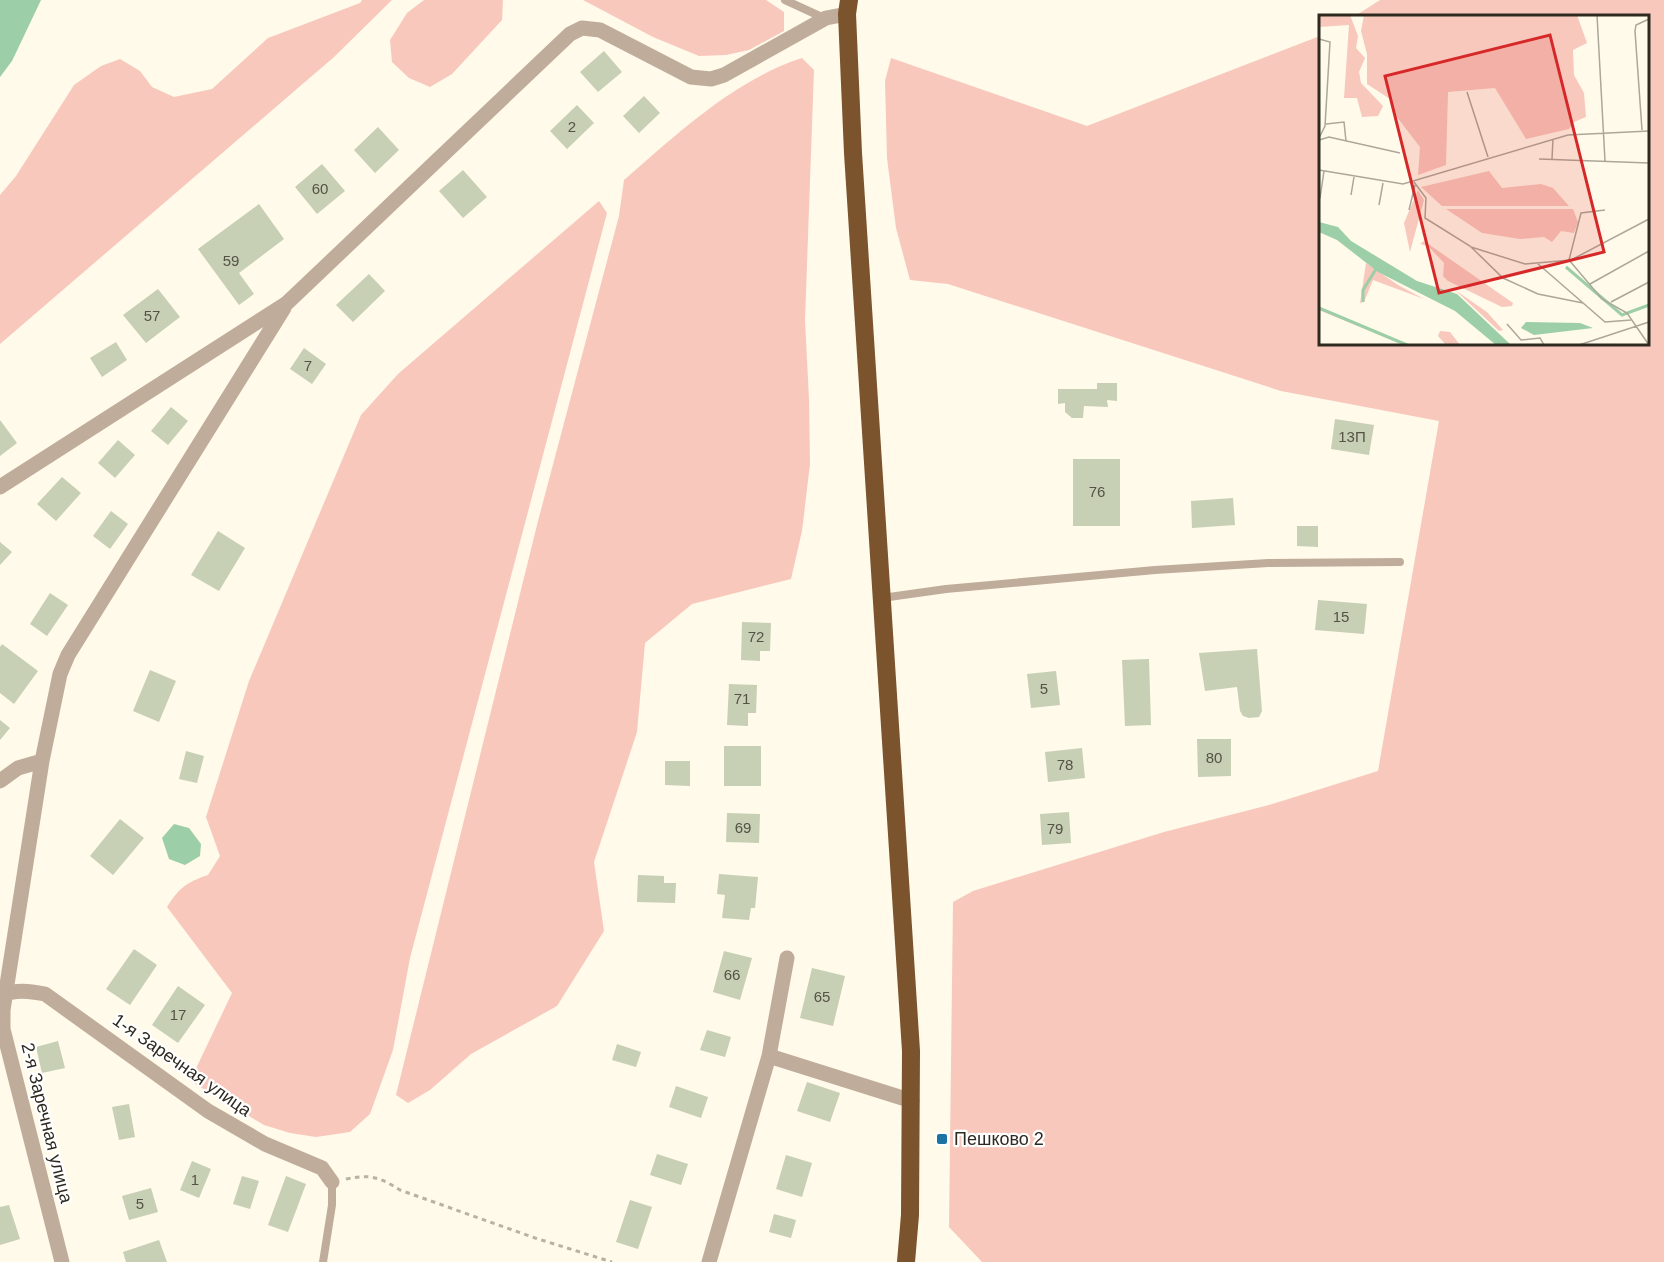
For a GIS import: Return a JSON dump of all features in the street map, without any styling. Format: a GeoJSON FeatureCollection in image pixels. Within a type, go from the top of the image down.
{"type":"FeatureCollection","features":[{"type":"Feature","properties":{"kind":"highway"},"geometry":{"type":"LineString","coordinates":[[848,7],[853,153],[911,1051],[910,1224],[906,1262]]}},
{"type":"Feature","properties":{"kind":"street"},"geometry":{"type":"LineString","coordinates":[[0,487],[287,303],[570,34],[582,28],[600,30],[691,77],[711,79],[724,75],[848,7]]}},
{"type":"Feature","properties":{"kind":"street","name":"2-я Заречная улица"},"geometry":{"type":"LineString","coordinates":[[62,1262],[3,1029],[3,995],[42,761],[60,674],[68,655],[287,303]]}},
{"type":"Feature","properties":{"kind":"street"},"geometry":{"type":"LineString","coordinates":[[0,781],[18,768],[42,761]]}},
{"type":"Feature","properties":{"kind":"street"},"geometry":{"type":"LineString","coordinates":[[709,1262],[769,1056],[787,958]]}},
{"type":"Feature","properties":{"kind":"street","name":"1-я Заречная улица"},"geometry":{"type":"LineString","coordinates":[[3,995],[28,990],[45,994],[208,1111],[265,1144],[322,1168],[332,1182]]}},
{"type":"Feature","properties":{"kind":"street"},"geometry":{"type":"LineString","coordinates":[[769,1056],[912,1101]]}},
{"type":"Feature","properties":{"kind":"lane"},"geometry":{"type":"LineString","coordinates":[[785,0],[826,18]]}},
{"type":"Feature","properties":{"kind":"lane"},"geometry":{"type":"LineString","coordinates":[[882,598],[946,589],[1155,570],[1268,563],[1400,562]]}},
{"type":"Feature","properties":{"kind":"lane"},"geometry":{"type":"LineString","coordinates":[[322,1262],[332,1205],[332,1182]]}},
{"type":"Feature","properties":{"kind":"path"},"geometry":{"type":"LineString","coordinates":[[332,1182],[364,1175],[381,1178],[400,1190],[535,1238],[612,1262]]}},
{"type":"Feature","properties":{"kind":"shaded area"},"geometry":{"type":"Polygon","coordinates":[[[0,0],[41,0],[12,61],[0,77],[0,0]]]}},
{"type":"Feature","properties":{"kind":"shaded area"},"geometry":{"type":"Polygon","coordinates":[[[362,0],[392,0],[334,57],[0,344],[0,195],[16,176],[74,85],[101,66],[120,59],[140,71],[152,87],[174,97],[212,89],[268,38],[360,3],[362,0]]]}},
{"type":"Feature","properties":{"kind":"shaded area"},"geometry":{"type":"Polygon","coordinates":[[[424,0],[503,0],[502,20],[452,74],[430,87],[409,78],[392,62],[390,40],[407,13],[424,0]]]}},
{"type":"Feature","properties":{"kind":"shaded area"},"geometry":{"type":"Polygon","coordinates":[[[583,0],[766,0],[784,12],[784,31],[749,50],[726,55],[699,56],[653,37],[583,0]]]}},
{"type":"Feature","properties":{"kind":"shaded area"},"geometry":{"type":"Polygon","coordinates":[[[1380,0],[1664,0],[1664,1262],[982,1262],[949,1227],[953,902],[973,891],[1164,832],[1269,805],[1378,771],[1439,421],[1281,391],[948,284],[910,280],[896,228],[887,158],[885,81],[891,58],[1087,126],[1319,36],[1319,345],[1649,345],[1649,15],[1357,15],[1380,0]]]}},
{"type":"Feature","properties":{"kind":"shaded area"},"geometry":{"type":"Polygon","coordinates":[[[802,58],[814,70],[805,320],[810,464],[802,531],[791,579],[692,604],[645,643],[637,732],[594,862],[604,931],[557,1006],[471,1054],[430,1090],[408,1103],[396,1095],[538,521],[619,216],[624,180],[686,127],[730,94],[777,68],[802,58]]]}},
{"type":"Feature","properties":{"kind":"shaded area"},"geometry":{"type":"Polygon","coordinates":[[[599,201],[607,213],[410,958],[393,1050],[370,1114],[350,1132],[316,1137],[290,1133],[264,1125],[190,1081],[232,993],[167,907],[184,886],[208,875],[220,856],[206,817],[249,681],[361,415],[398,374],[599,201]]]}},
{"type":"Feature","properties":{"kind":"shaded area"},"geometry":{"type":"Polygon","coordinates":[[[174,824],[189,828],[201,844],[200,856],[185,865],[169,859],[162,838],[174,824]]]}},
{"type":"Feature","properties":{"kind":"building"},"geometry":{"type":"Polygon","coordinates":[[[604,51],[622,72],[598,92],[580,72],[604,51]]]}},
{"type":"Feature","properties":{"kind":"building"},"geometry":{"type":"Polygon","coordinates":[[[644,96],[660,113],[639,133],[623,116],[644,96]]]}},
{"type":"Feature","properties":{"kind":"building"},"geometry":{"type":"Polygon","coordinates":[[[577,105],[594,123],[567,149],[550,131],[577,105]]]}},
{"type":"Feature","properties":{"kind":"building"},"geometry":{"type":"Polygon","coordinates":[[[378,127],[399,150],[375,173],[354,150],[378,127]]]}},
{"type":"Feature","properties":{"kind":"building"},"geometry":{"type":"Polygon","coordinates":[[[322,164],[345,191],[317,214],[295,187],[322,164]]]}},
{"type":"Feature","properties":{"kind":"building"},"geometry":{"type":"Polygon","coordinates":[[[463,170],[487,197],[463,218],[439,191],[463,170]]]}},
{"type":"Feature","properties":{"kind":"building"},"geometry":{"type":"Polygon","coordinates":[[[259,204],[284,239],[239,273],[254,294],[239,305],[198,249],[259,204]]]}},
{"type":"Feature","properties":{"kind":"building"},"geometry":{"type":"Polygon","coordinates":[[[369,274],[385,291],[353,322],[336,305],[369,274]]]}},
{"type":"Feature","properties":{"kind":"building"},"geometry":{"type":"Polygon","coordinates":[[[158,289],[180,317],[146,343],[123,315],[158,289]]]}},
{"type":"Feature","properties":{"kind":"building"},"geometry":{"type":"Polygon","coordinates":[[[116,342],[127,360],[102,377],[90,358],[116,342]]]}},
{"type":"Feature","properties":{"kind":"building"},"geometry":{"type":"Polygon","coordinates":[[[304,348],[326,364],[312,384],[290,369],[304,348]]]}},
{"type":"Feature","properties":{"kind":"building"},"geometry":{"type":"Polygon","coordinates":[[[1097,383],[1117,383],[1117,401],[1107,400],[1108,407],[1084,406],[1083,418],[1072,418],[1065,412],[1065,403],[1058,404],[1058,389],[1097,389],[1097,383]]]}},
{"type":"Feature","properties":{"kind":"building"},"geometry":{"type":"Polygon","coordinates":[[[171,407],[188,421],[168,445],[151,431],[171,407]]]}},
{"type":"Feature","properties":{"kind":"building"},"geometry":{"type":"Polygon","coordinates":[[[1335,419],[1374,425],[1369,455],[1331,449],[1335,419]]]}},
{"type":"Feature","properties":{"kind":"building"},"geometry":{"type":"Polygon","coordinates":[[[0,420],[17,443],[0,456],[0,420]]]}},
{"type":"Feature","properties":{"kind":"building"},"geometry":{"type":"Polygon","coordinates":[[[118,440],[135,455],[115,478],[98,463],[118,440]]]}},
{"type":"Feature","properties":{"kind":"building"},"geometry":{"type":"Polygon","coordinates":[[[1073,459],[1120,459],[1120,526],[1073,526],[1073,459]]]}},
{"type":"Feature","properties":{"kind":"building"},"geometry":{"type":"Polygon","coordinates":[[[62,477],[81,493],[56,521],[37,504],[62,477]]]}},
{"type":"Feature","properties":{"kind":"building"},"geometry":{"type":"Polygon","coordinates":[[[1233,498],[1235,525],[1192,528],[1191,501],[1233,498]]]}},
{"type":"Feature","properties":{"kind":"building"},"geometry":{"type":"Polygon","coordinates":[[[111,511],[128,524],[110,549],[93,536],[111,511]]]}},
{"type":"Feature","properties":{"kind":"building"},"geometry":{"type":"Polygon","coordinates":[[[1297,526],[1318,526],[1318,547],[1297,546],[1297,526]]]}},
{"type":"Feature","properties":{"kind":"building"},"geometry":{"type":"Polygon","coordinates":[[[218,531],[245,548],[219,591],[191,575],[218,531]]]}},
{"type":"Feature","properties":{"kind":"building"},"geometry":{"type":"Polygon","coordinates":[[[0,542],[12,552],[0,565],[0,542]]]}},
{"type":"Feature","properties":{"kind":"building"},"geometry":{"type":"Polygon","coordinates":[[[50,593],[68,605],[47,636],[30,624],[50,593]]]}},
{"type":"Feature","properties":{"kind":"building"},"geometry":{"type":"Polygon","coordinates":[[[1318,600],[1367,604],[1364,634],[1315,630],[1318,600]]]}},
{"type":"Feature","properties":{"kind":"building"},"geometry":{"type":"Polygon","coordinates":[[[742,622],[771,623],[770,651],[760,651],[760,661],[741,660],[742,622]]]}},
{"type":"Feature","properties":{"kind":"building"},"geometry":{"type":"Polygon","coordinates":[[[2,644],[38,671],[14,704],[0,693],[0,647],[2,644]]]}},
{"type":"Feature","properties":{"kind":"building"},"geometry":{"type":"Polygon","coordinates":[[[1257,649],[1262,711],[1259,717],[1249,718],[1243,716],[1240,711],[1237,687],[1205,691],[1199,653],[1257,649]]]}},
{"type":"Feature","properties":{"kind":"building"},"geometry":{"type":"Polygon","coordinates":[[[1149,659],[1151,725],[1125,726],[1122,660],[1149,659]]]}},
{"type":"Feature","properties":{"kind":"building"},"geometry":{"type":"Polygon","coordinates":[[[150,670],[176,681],[159,722],[133,711],[150,670]]]}},
{"type":"Feature","properties":{"kind":"building"},"geometry":{"type":"Polygon","coordinates":[[[1056,671],[1060,705],[1031,708],[1027,674],[1056,671]]]}},
{"type":"Feature","properties":{"kind":"building"},"geometry":{"type":"Polygon","coordinates":[[[729,684],[757,685],[756,713],[748,713],[748,726],[727,725],[729,684]]]}},
{"type":"Feature","properties":{"kind":"building"},"geometry":{"type":"Polygon","coordinates":[[[0,720],[10,728],[0,740],[0,720]]]}},
{"type":"Feature","properties":{"kind":"building"},"geometry":{"type":"Polygon","coordinates":[[[1197,739],[1231,739],[1231,776],[1198,777],[1197,739]]]}},
{"type":"Feature","properties":{"kind":"building"},"geometry":{"type":"Polygon","coordinates":[[[724,746],[761,746],[761,786],[724,786],[724,746]]]}},
{"type":"Feature","properties":{"kind":"building"},"geometry":{"type":"Polygon","coordinates":[[[1082,748],[1085,778],[1048,782],[1045,752],[1082,748]]]}},
{"type":"Feature","properties":{"kind":"building"},"geometry":{"type":"Polygon","coordinates":[[[186,751],[204,756],[197,783],[179,779],[186,751]]]}},
{"type":"Feature","properties":{"kind":"building"},"geometry":{"type":"Polygon","coordinates":[[[665,761],[690,761],[690,786],[665,785],[665,761]]]}},
{"type":"Feature","properties":{"kind":"building"},"geometry":{"type":"Polygon","coordinates":[[[1069,812],[1071,843],[1042,845],[1040,814],[1069,812]]]}},
{"type":"Feature","properties":{"kind":"building"},"geometry":{"type":"Polygon","coordinates":[[[727,813],[760,814],[759,843],[726,842],[727,813]]]}},
{"type":"Feature","properties":{"kind":"building"},"geometry":{"type":"Polygon","coordinates":[[[120,819],[144,838],[113,875],[90,856],[120,819]]]}},
{"type":"Feature","properties":{"kind":"building"},"geometry":{"type":"Polygon","coordinates":[[[719,874],[758,877],[755,908],[751,908],[749,920],[722,918],[725,895],[717,894],[719,874]]]}},
{"type":"Feature","properties":{"kind":"building"},"geometry":{"type":"Polygon","coordinates":[[[638,875],[664,876],[664,883],[676,883],[675,903],[637,902],[638,875]]]}},
{"type":"Feature","properties":{"kind":"building"},"geometry":{"type":"Polygon","coordinates":[[[134,949],[157,965],[130,1005],[106,989],[134,949]]]}},
{"type":"Feature","properties":{"kind":"building"},"geometry":{"type":"Polygon","coordinates":[[[724,951],[752,958],[740,1000],[713,992],[724,951]]]}},
{"type":"Feature","properties":{"kind":"building"},"geometry":{"type":"Polygon","coordinates":[[[812,968],[845,976],[833,1026],[800,1018],[812,968]]]}},
{"type":"Feature","properties":{"kind":"building"},"geometry":{"type":"Polygon","coordinates":[[[178,986],[205,1005],[178,1043],[152,1025],[178,986]]]}},
{"type":"Feature","properties":{"kind":"building"},"geometry":{"type":"Polygon","coordinates":[[[707,1030],[731,1037],[725,1057],[700,1050],[707,1030]]]}},
{"type":"Feature","properties":{"kind":"building"},"geometry":{"type":"Polygon","coordinates":[[[58,1041],[65,1068],[42,1073],[36,1047],[58,1041]]]}},
{"type":"Feature","properties":{"kind":"building"},"geometry":{"type":"Polygon","coordinates":[[[617,1044],[641,1052],[636,1067],[612,1060],[617,1044]]]}},
{"type":"Feature","properties":{"kind":"building"},"geometry":{"type":"Polygon","coordinates":[[[807,1082],[840,1093],[830,1122],[797,1111],[807,1082]]]}},
{"type":"Feature","properties":{"kind":"building"},"geometry":{"type":"Polygon","coordinates":[[[676,1086],[708,1097],[701,1118],[669,1107],[676,1086]]]}},
{"type":"Feature","properties":{"kind":"building"},"geometry":{"type":"Polygon","coordinates":[[[129,1104],[135,1137],[119,1140],[112,1107],[129,1104]]]}},
{"type":"Feature","properties":{"kind":"building"},"geometry":{"type":"Polygon","coordinates":[[[657,1154],[688,1164],[681,1185],[650,1175],[657,1154]]]}},
{"type":"Feature","properties":{"kind":"building"},"geometry":{"type":"Polygon","coordinates":[[[786,1155],[812,1163],[802,1197],[776,1189],[786,1155]]]}},
{"type":"Feature","properties":{"kind":"building"},"geometry":{"type":"Polygon","coordinates":[[[192,1161],[211,1169],[199,1198],[180,1190],[192,1161]]]}},
{"type":"Feature","properties":{"kind":"building"},"geometry":{"type":"Polygon","coordinates":[[[242,1176],[259,1181],[250,1209],[233,1204],[242,1176]]]}},
{"type":"Feature","properties":{"kind":"building"},"geometry":{"type":"Polygon","coordinates":[[[286,1176],[306,1184],[288,1232],[268,1225],[286,1176]]]}},
{"type":"Feature","properties":{"kind":"building"},"geometry":{"type":"Polygon","coordinates":[[[151,1188],[158,1212],[129,1220],[122,1196],[151,1188]]]}},
{"type":"Feature","properties":{"kind":"building"},"geometry":{"type":"Polygon","coordinates":[[[630,1200],[652,1207],[638,1249],[616,1242],[630,1200]]]}},
{"type":"Feature","properties":{"kind":"building"},"geometry":{"type":"Polygon","coordinates":[[[9,1205],[20,1239],[0,1245],[0,1207],[9,1205]]]}},
{"type":"Feature","properties":{"kind":"building"},"geometry":{"type":"Polygon","coordinates":[[[774,1214],[796,1220],[791,1238],[769,1232],[774,1214]]]}},
{"type":"Feature","properties":{"kind":"building"},"geometry":{"type":"Polygon","coordinates":[[[159,1240],[167,1262],[126,1262],[123,1252],[159,1240]]]}},
{"type":"Feature","properties":{"kind":"place","name":"Пешково 2"},"geometry":{"type":"Point","coordinates":[942,1139]}}]}
